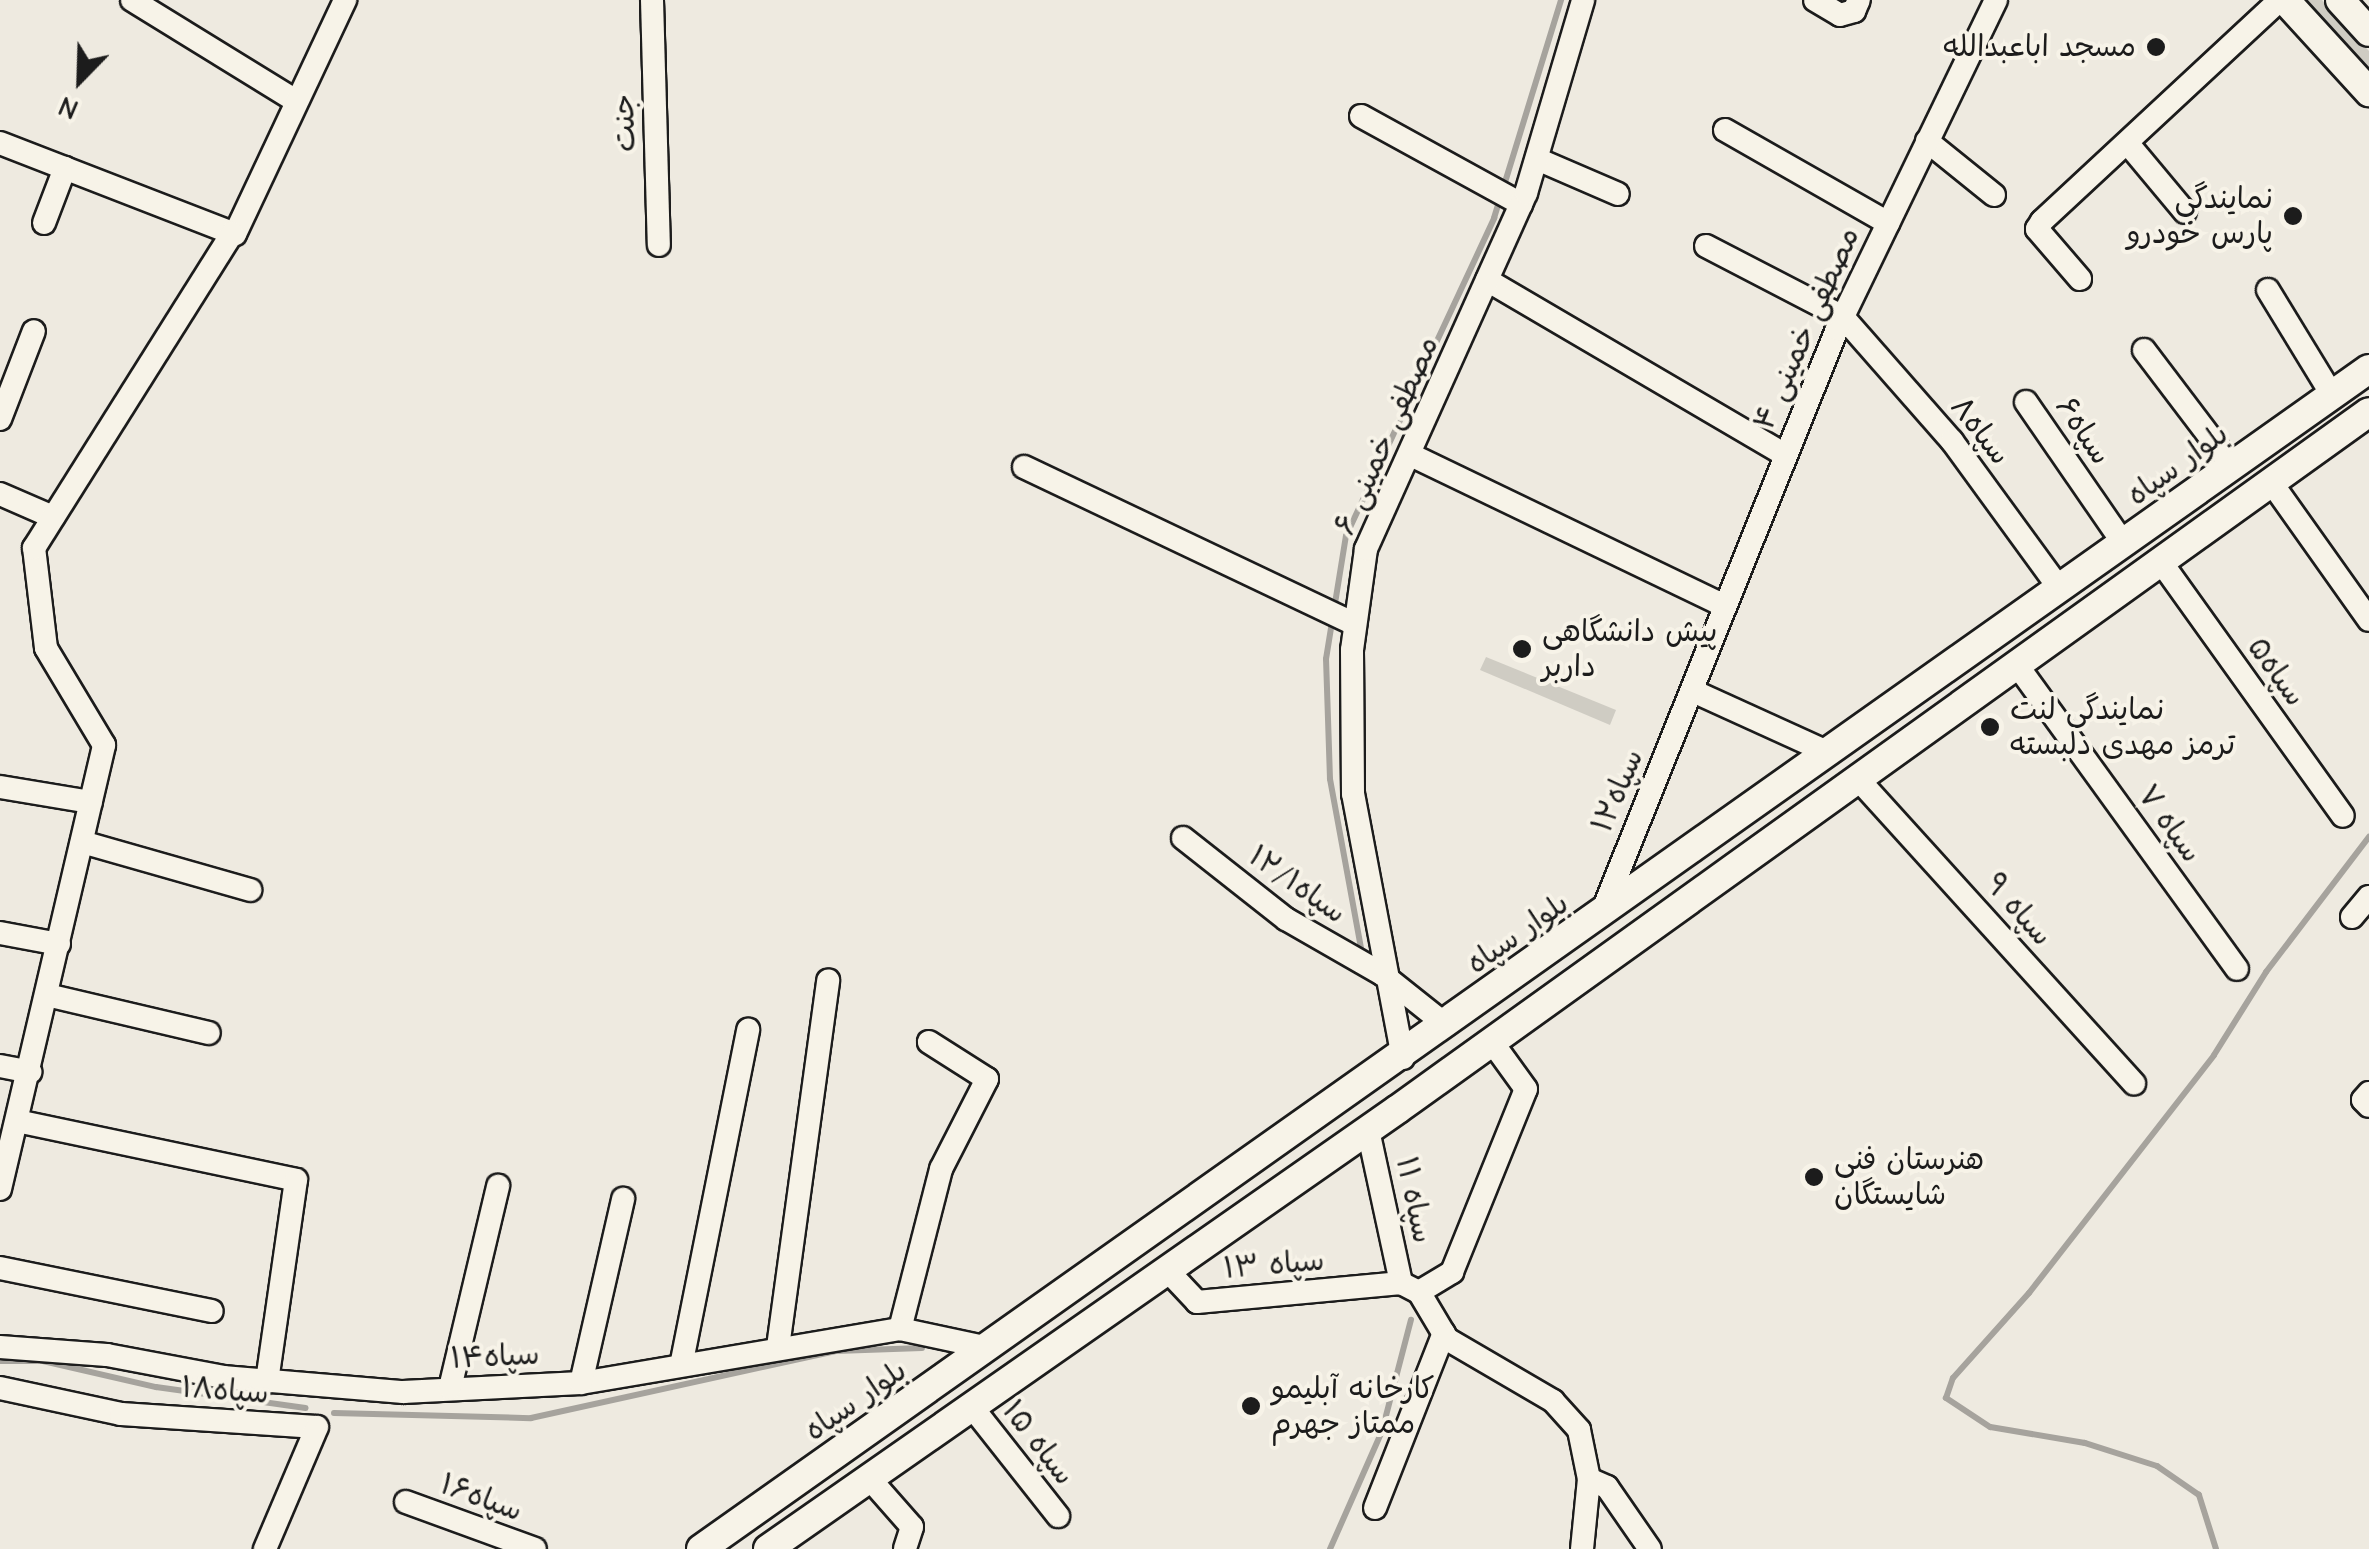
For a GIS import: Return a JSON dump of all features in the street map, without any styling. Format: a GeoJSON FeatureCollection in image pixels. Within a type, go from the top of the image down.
{"type":"FeatureCollection","features":[{"type":"Feature","properties":{"kind":"main road"},"geometry":{"type":"LineString","coordinates":[[2282,0],[2369,92]]}},
{"type":"Feature","properties":{"kind":"main road"},"geometry":{"type":"LineString","coordinates":[[2340,0],[2369,32]]}},
{"type":"Feature","properties":{"kind":"main road","name":"بلوار سپاه"},"geometry":{"type":"LineString","coordinates":[[701,1549],[1402,1058],[2369,369]]}},
{"type":"Feature","properties":{"kind":"main road"},"geometry":{"type":"LineString","coordinates":[[768,1549],[1492,1042],[2369,412]]}},
{"type":"Feature","properties":{"kind":"main road"},"geometry":{"type":"LineString","coordinates":[[1601,917],[1618,951]]}},
{"type":"Feature","properties":{"kind":"street"},"geometry":{"type":"LineString","coordinates":[[132,0],[293,99]]}},
{"type":"Feature","properties":{"kind":"street"},"geometry":{"type":"LineString","coordinates":[[0,1188],[104,746],[46,648],[34,548],[232,233],[293,99],[345,0]]}},
{"type":"Feature","properties":{"kind":"street","name":"جنت"},"geometry":{"type":"LineString","coordinates":[[652,0],[659,245]]}},
{"type":"Feature","properties":{"kind":"street","name":"مصطفی خمینی ۶"},"geometry":{"type":"LineString","coordinates":[[1382,974],[1353,794],[1355,624],[1366,549],[1412,455],[1521,204],[1583,0]]}},
{"type":"Feature","properties":{"kind":"street"},"geometry":{"type":"LineString","coordinates":[[1816,0],[1840,15],[1854,11],[1859,0]]}},
{"type":"Feature","properties":{"kind":"street","name":"مصطفی خمینی ۴"},"geometry":{"type":"LineString","coordinates":[[1693,691],[1784,454],[1843,317],[1996,0]]}},
{"type":"Feature","properties":{"kind":"street"},"geometry":{"type":"LineString","coordinates":[[2080,280],[2038,229],[2282,0]]}},
{"type":"Feature","properties":{"kind":"street"},"geometry":{"type":"LineString","coordinates":[[1361,116],[1521,204]]}},
{"type":"Feature","properties":{"kind":"street"},"geometry":{"type":"LineString","coordinates":[[1725,130],[1888,224]]}},
{"type":"Feature","properties":{"kind":"street"},"geometry":{"type":"LineString","coordinates":[[1928,142],[1994,195]]}},
{"type":"Feature","properties":{"kind":"street"},"geometry":{"type":"LineString","coordinates":[[0,143],[232,233]]}},
{"type":"Feature","properties":{"kind":"street"},"geometry":{"type":"LineString","coordinates":[[2129,145],[2185,212]]}},
{"type":"Feature","properties":{"kind":"street"},"geometry":{"type":"LineString","coordinates":[[1537,159],[1618,194]]}},
{"type":"Feature","properties":{"kind":"street"},"geometry":{"type":"LineString","coordinates":[[44,223],[65,168]]}},
{"type":"Feature","properties":{"kind":"street"},"geometry":{"type":"LineString","coordinates":[[1706,246],[1843,317]]}},
{"type":"Feature","properties":{"kind":"street"},"geometry":{"type":"LineString","coordinates":[[1487,280],[1784,454]]}},
{"type":"Feature","properties":{"kind":"street"},"geometry":{"type":"LineString","coordinates":[[2268,290],[2332,395]]}},
{"type":"Feature","properties":{"kind":"street","name":"سپاه۸"},"geometry":{"type":"LineString","coordinates":[[1843,317],[1952,441],[2060,589]]}},
{"type":"Feature","properties":{"kind":"street"},"geometry":{"type":"LineString","coordinates":[[0,419],[34,331]]}},
{"type":"Feature","properties":{"kind":"street"},"geometry":{"type":"LineString","coordinates":[[2144,350],[2232,466]]}},
{"type":"Feature","properties":{"kind":"street","name":"سپاه۶"},"geometry":{"type":"LineString","coordinates":[[2026,402],[2124,544]]}},
{"type":"Feature","properties":{"kind":"street"},"geometry":{"type":"LineString","coordinates":[[1412,455],[1726,606]]}},
{"type":"Feature","properties":{"kind":"street"},"geometry":{"type":"LineString","coordinates":[[1024,468],[1355,624]]}},
{"type":"Feature","properties":{"kind":"street"},"geometry":{"type":"LineString","coordinates":[[2271,482],[2369,620]]}},
{"type":"Feature","properties":{"kind":"street"},"geometry":{"type":"LineString","coordinates":[[0,494],[53,517]]}},
{"type":"Feature","properties":{"kind":"street","name":"سپاه۵"},"geometry":{"type":"LineString","coordinates":[[2161,562],[2343,816]]}},
{"type":"Feature","properties":{"kind":"street","name":"سپاه ۷"},"geometry":{"type":"LineString","coordinates":[[2017,665],[2237,969]]}},
{"type":"Feature","properties":{"kind":"street"},"geometry":{"type":"LineString","coordinates":[[1693,691],[1829,753]]}},
{"type":"Feature","properties":{"kind":"street","name":"سپاه۱۲"},"geometry":{"type":"LineString","coordinates":[[1601,917],[1693,691]]}},
{"type":"Feature","properties":{"kind":"street","name":"سپاه ۹"},"geometry":{"type":"LineString","coordinates":[[1858,779],[2134,1082]]}},
{"type":"Feature","properties":{"kind":"street"},"geometry":{"type":"LineString","coordinates":[[0,787],[91,802]]}},
{"type":"Feature","properties":{"kind":"street","name":"سپاه۱۲/۱"},"geometry":{"type":"LineString","coordinates":[[1183,838],[1286,919],[1382,974],[1446,1025]]}},
{"type":"Feature","properties":{"kind":"street"},"geometry":{"type":"LineString","coordinates":[[82,842],[250,890]]}},
{"type":"Feature","properties":{"kind":"street"},"geometry":{"type":"LineString","coordinates":[[2352,917],[2369,897]]}},
{"type":"Feature","properties":{"kind":"street"},"geometry":{"type":"LineString","coordinates":[[0,934],[59,944]]}},
{"type":"Feature","properties":{"kind":"street"},"geometry":{"type":"LineString","coordinates":[[1382,974],[1402,1058]]}},
{"type":"Feature","properties":{"kind":"street"},"geometry":{"type":"LineString","coordinates":[[778,1347],[828,980]]}},
{"type":"Feature","properties":{"kind":"street"},"geometry":{"type":"LineString","coordinates":[[47,994],[209,1033]]}},
{"type":"Feature","properties":{"kind":"street"},"geometry":{"type":"LineString","coordinates":[[682,1361],[748,1030]]}},
{"type":"Feature","properties":{"kind":"street"},"geometry":{"type":"LineString","coordinates":[[900,1328],[941,1169],[987,1079],[930,1042]]}},
{"type":"Feature","properties":{"kind":"street"},"geometry":{"type":"LineString","coordinates":[[1492,1042],[1526,1089],[1452,1272],[1410,1287],[1444,1333],[1495,1371],[1553,1401],[1579,1430],[1589,1480],[1582,1549]]}},
{"type":"Feature","properties":{"kind":"street"},"geometry":{"type":"LineString","coordinates":[[0,1066],[30,1072]]}},
{"type":"Feature","properties":{"kind":"street"},"geometry":{"type":"LineString","coordinates":[[2369,1094],[2363,1100],[2369,1106]]}},
{"type":"Feature","properties":{"kind":"street"},"geometry":{"type":"LineString","coordinates":[[17,1121],[296,1180],[267,1382]]}},
{"type":"Feature","properties":{"kind":"street","name":"سپاه ۱۱"},"geometry":{"type":"LineString","coordinates":[[1368,1130],[1410,1287]]}},
{"type":"Feature","properties":{"kind":"street"},"geometry":{"type":"LineString","coordinates":[[450,1388],[498,1186]]}},
{"type":"Feature","properties":{"kind":"street"},"geometry":{"type":"LineString","coordinates":[[581,1383],[623,1199]]}},
{"type":"Feature","properties":{"kind":"street"},"geometry":{"type":"LineString","coordinates":[[0,1268],[212,1311]]}},
{"type":"Feature","properties":{"kind":"street","name":"سپاه ۱۳"},"geometry":{"type":"LineString","coordinates":[[1166,1270],[1197,1302],[1410,1287]]}},
{"type":"Feature","properties":{"kind":"street","name":"سپاه۱۴"},"geometry":{"type":"LineString","coordinates":[[0,1347],[56,1348],[322,1388],[581,1383],[682,1361],[900,1328],[989,1348]]}},
{"type":"Feature","properties":{"kind":"street"},"geometry":{"type":"LineString","coordinates":[[1375,1508],[1444,1333]]}},
{"type":"Feature","properties":{"kind":"street","name":"سپاه۱۸"},"geometry":{"type":"LineString","coordinates":[[0,1388],[121,1414],[317,1427]]}},
{"type":"Feature","properties":{"kind":"street"},"geometry":{"type":"LineString","coordinates":[[266,1549],[317,1427],[322,1388]]}},
{"type":"Feature","properties":{"kind":"street","name":"سپاه ۱۵"},"geometry":{"type":"LineString","coordinates":[[972,1406],[1058,1516]]}},
{"type":"Feature","properties":{"kind":"street"},"geometry":{"type":"LineString","coordinates":[[869,1478],[912,1527],[906,1549]]}},
{"type":"Feature","properties":{"kind":"street"},"geometry":{"type":"LineString","coordinates":[[1589,1480],[1606,1487],[1650,1549]]}},
{"type":"Feature","properties":{"kind":"street","name":"سپاه۱۶"},"geometry":{"type":"LineString","coordinates":[[406,1502],[535,1549]]}},
{"type":"Feature","properties":{"kind":"shaded area"},"geometry":{"type":"Polygon","coordinates":[[[2306,0],[2322,0],[2369,51],[2369,69],[2306,0]]]}},
{"type":"Feature","properties":{"kind":"shaded area"},"geometry":{"type":"Polygon","coordinates":[[[1486,657],[1616,710],[1610,725],[1480,670],[1486,657]]]}},
{"type":"Feature","properties":{"kind":"waterway"},"geometry":{"type":"LineString","coordinates":[[1361,948],[1330,779],[1326,659],[1346,536],[1494,218],[1561,0]]}},
{"type":"Feature","properties":{"kind":"waterway"},"geometry":{"type":"LineString","coordinates":[[2216,1549],[2199,1495],[2157,1466],[2085,1443],[1990,1427],[1946,1398],[1953,1378],[2029,1293],[2214,1055],[2266,972],[2369,837]]}},
{"type":"Feature","properties":{"kind":"waterway"},"geometry":{"type":"LineString","coordinates":[[1330,1549],[1382,1431],[1411,1320]]}},
{"type":"Feature","properties":{"kind":"waterway"},"geometry":{"type":"LineString","coordinates":[[334,1413],[531,1418],[836,1351],[922,1348]]}},
{"type":"Feature","properties":{"kind":"waterway"},"geometry":{"type":"LineString","coordinates":[[0,1361],[43,1361],[156,1387],[306,1408]]}},
{"type":"Feature","properties":{"kind":"place","name":"مسجد اباعبدالله"},"geometry":{"type":"Point","coordinates":[2156,47]}},
{"type":"Feature","properties":{"kind":"place","name":"نمایندگی پارس خودرو"},"geometry":{"type":"Point","coordinates":[2293,216]}},
{"type":"Feature","properties":{"kind":"place","name":"پیش دانشگاهی داربر"},"geometry":{"type":"Point","coordinates":[1522,649]}},
{"type":"Feature","properties":{"kind":"place","name":"نمایندگی لنت ترمز مهدی دلبسته"},"geometry":{"type":"Point","coordinates":[1990,727]}},
{"type":"Feature","properties":{"kind":"place","name":"هنرستان فنی شایستگان"},"geometry":{"type":"Point","coordinates":[1814,1177]}},
{"type":"Feature","properties":{"kind":"place","name":"کارخانه آبلیمو ممتاز جهرم"},"geometry":{"type":"Point","coordinates":[1251,1406]}}]}
